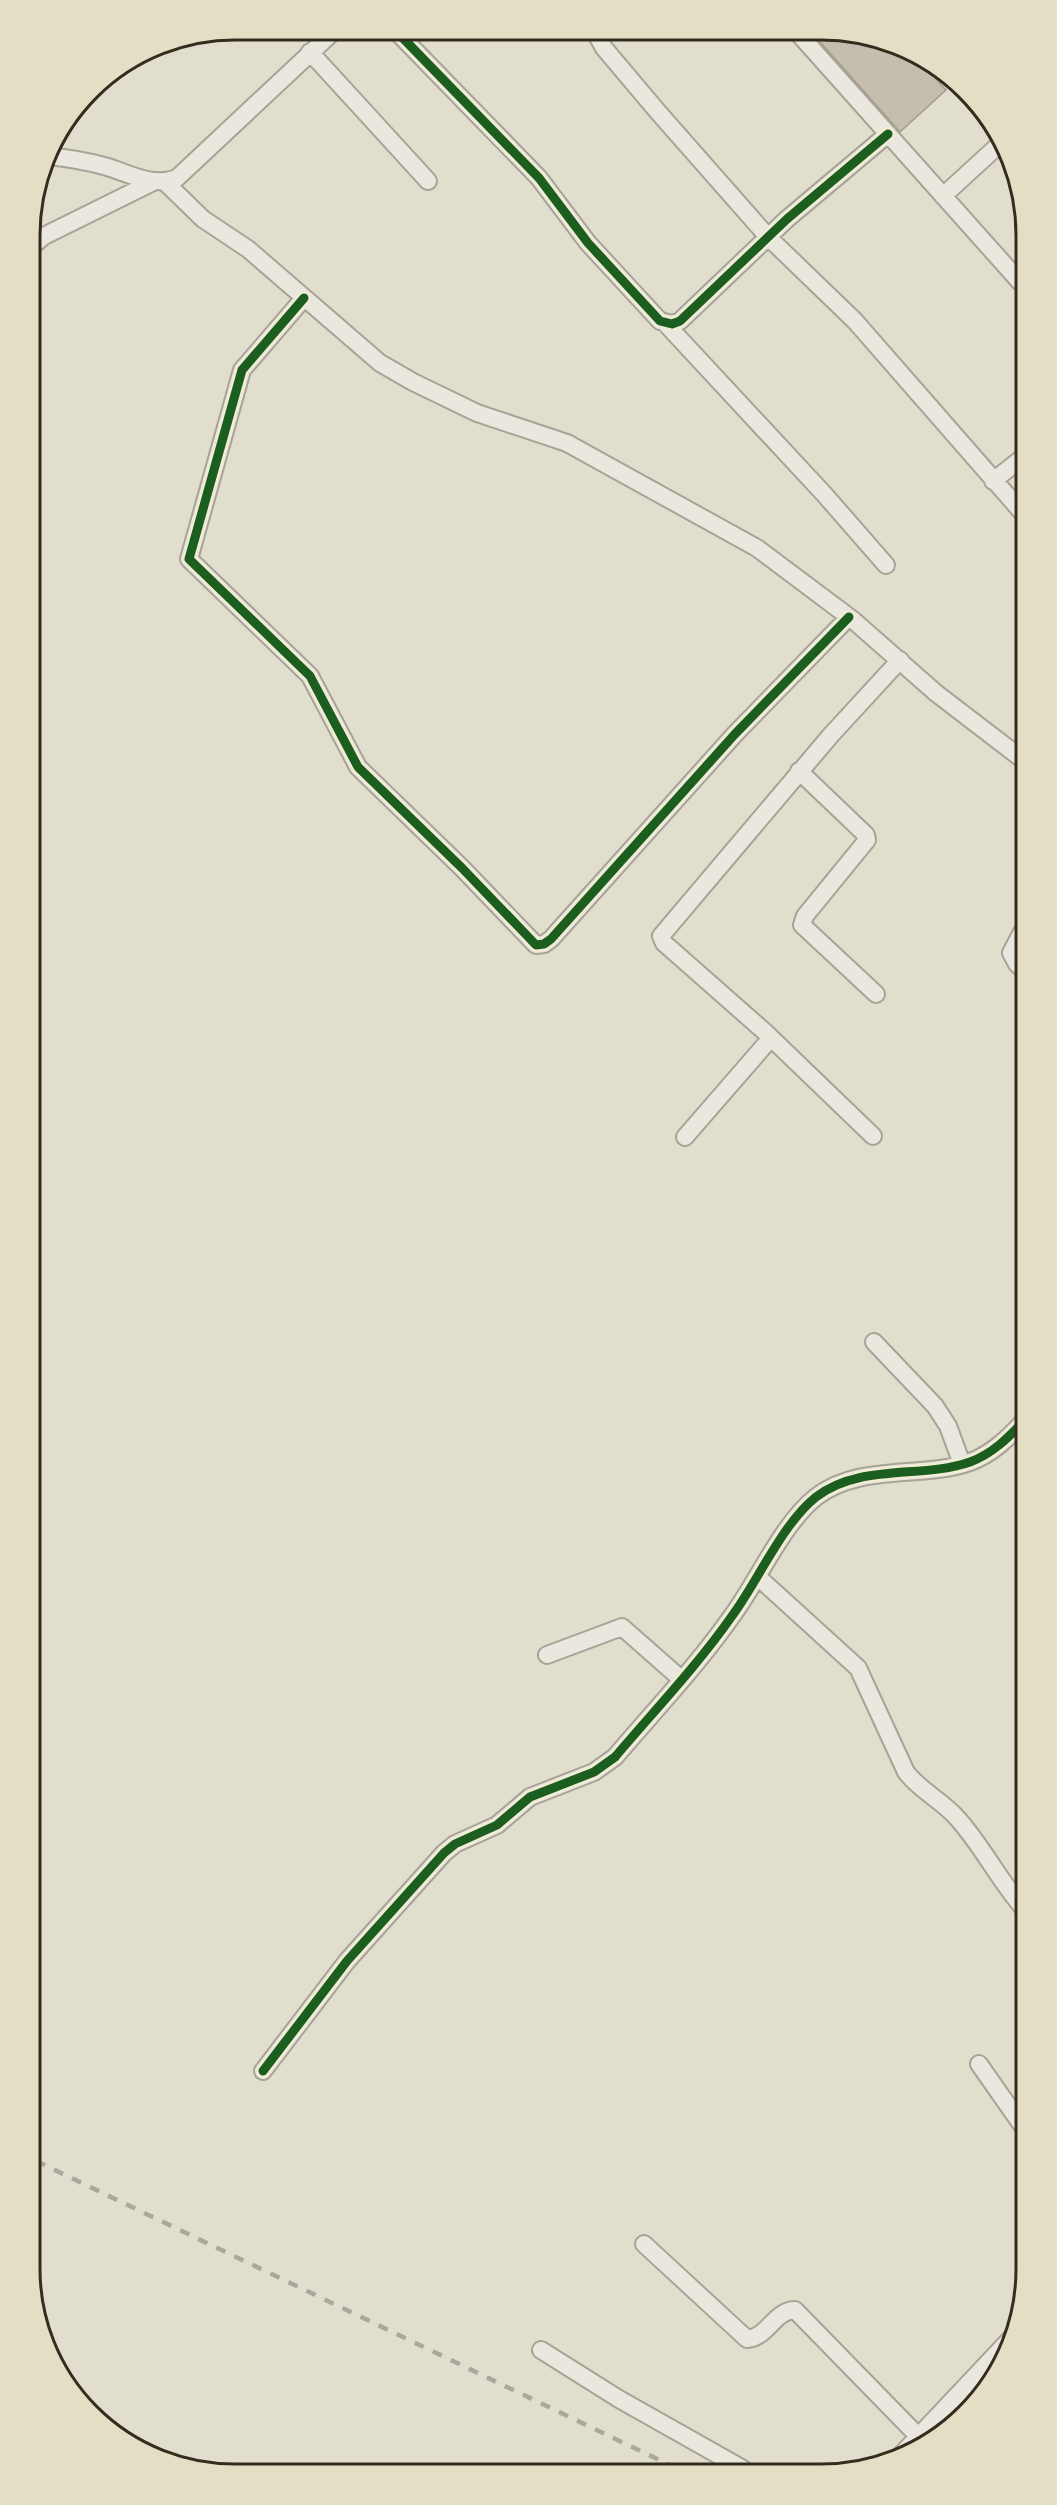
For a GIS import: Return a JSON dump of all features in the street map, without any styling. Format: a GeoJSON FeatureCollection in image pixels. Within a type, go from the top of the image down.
{"type":"FeatureCollection","features":[{"type":"Feature","properties":{"kind":"street"},"geometry":{"type":"LineString","coordinates":[[600,40],[658,112],[768,237],[855,321],[1016,506]]}},
{"type":"Feature","properties":{"kind":"street"},"geometry":{"type":"LineString","coordinates":[[804,40],[1016,278]]}},
{"type":"Feature","properties":{"kind":"street"},"geometry":{"type":"LineString","coordinates":[[41,239],[190,169],[323,41]]}},
{"type":"Feature","properties":{"kind":"street"},"geometry":{"type":"LineString","coordinates":[[405,41],[539,178],[588,243],[824,494],[886,565]]}},
{"type":"Feature","properties":{"kind":"street"},"geometry":{"type":"LineString","coordinates":[[310,52],[428,181]]}},
{"type":"Feature","properties":{"kind":"street"},"geometry":{"type":"LineString","coordinates":[[666,324],[680,321],[768,237],[888,134]]}},
{"type":"Feature","properties":{"kind":"street"},"geometry":{"type":"LineString","coordinates":[[943,196],[995,148]]}},
{"type":"Feature","properties":{"kind":"street"},"geometry":{"type":"LineString","coordinates":[[57,158],[104,166],[160,182],[203,219],[248,249],[366,352],[413,382],[477,413],[567,443],[757,548],[849,617],[936,693],[1016,754]]}},
{"type":"Feature","properties":{"kind":"street"},"geometry":{"type":"LineString","coordinates":[[304,298],[242,370],[189,559],[309,676],[358,767],[462,867],[536,945],[544,945],[557,932],[728,743],[849,617]]}},
{"type":"Feature","properties":{"kind":"street"},"geometry":{"type":"LineString","coordinates":[[993,481],[1016,463]]}},
{"type":"Feature","properties":{"kind":"street"},"geometry":{"type":"LineString","coordinates":[[873,1136],[771,1038],[664,943],[661,936],[799,771],[900,660]]}},
{"type":"Feature","properties":{"kind":"street"},"geometry":{"type":"LineString","coordinates":[[799,771],[866,836],[867,840],[805,916],[802,925],[876,994]]}},
{"type":"Feature","properties":{"kind":"street"},"geometry":{"type":"LineString","coordinates":[[1016,943],[1011,953],[1016,960]]}},
{"type":"Feature","properties":{"kind":"street"},"geometry":{"type":"LineString","coordinates":[[685,1137],[771,1038]]}},
{"type":"Feature","properties":{"kind":"street"},"geometry":{"type":"LineString","coordinates":[[874,1342],[935,1406],[948,1426],[962,1464]]}},
{"type":"Feature","properties":{"kind":"street"},"geometry":{"type":"LineString","coordinates":[[262,2071],[347,1960],[444,1853],[455,1844],[497,1825],[530,1797],[604,1766],[681,1679],[730,1619],[759,1578],[800,1512],[817,1496],[842,1484],[876,1474],[962,1464],[988,1454],[1016,1428]]}},
{"type":"Feature","properties":{"kind":"street"},"geometry":{"type":"LineString","coordinates":[[759,1578],[858,1668],[906,1772],[913,1781],[941,1801],[959,1819],[1016,1898]]}},
{"type":"Feature","properties":{"kind":"street"},"geometry":{"type":"LineString","coordinates":[[547,1655],[622,1627],[681,1679]]}},
{"type":"Feature","properties":{"kind":"street"},"geometry":{"type":"LineString","coordinates":[[979,2064],[1016,2117]]}},
{"type":"Feature","properties":{"kind":"street"},"geometry":{"type":"LineString","coordinates":[[644,2244],[747,2338],[756,2337],[786,2311],[795,2310],[918,2436]]}},
{"type":"Feature","properties":{"kind":"street"},"geometry":{"type":"LineString","coordinates":[[541,2350],[619,2399],[734,2464]]}},
{"type":"Feature","properties":{"kind":"street"},"geometry":{"type":"LineString","coordinates":[[914,2441],[998,2352]]}},
{"type":"Feature","properties":{"kind":"building"},"geometry":{"type":"Polygon","coordinates":[[[818,40],[859,44],[884,51],[933,76],[946,90],[900,132],[818,40]]]}},
{"type":"Feature","properties":{"kind":"railway"},"geometry":{"type":"LineString","coordinates":[[40,2163],[668,2464]]}},
{"type":"Feature","properties":{"kind":"cycle path"},"geometry":{"type":"LineString","coordinates":[[405,41],[539,178],[588,243],[660,321],[672,324],[680,321],[787,219],[888,134]]}},
{"type":"Feature","properties":{"kind":"cycle path"},"geometry":{"type":"LineString","coordinates":[[304,298],[242,370],[189,559],[310,676],[358,767],[462,868],[536,945],[544,944],[551,939],[735,734],[849,617]]}},
{"type":"Feature","properties":{"kind":"cycle path"},"geometry":{"type":"LineString","coordinates":[[263,2071],[347,1961],[444,1853],[455,1844],[497,1825],[530,1797],[594,1772],[615,1757],[719,1635],[781,1537],[816,1497],[833,1486],[871,1475],[932,1470],[970,1462],[993,1450],[1016,1429]]}}]}
